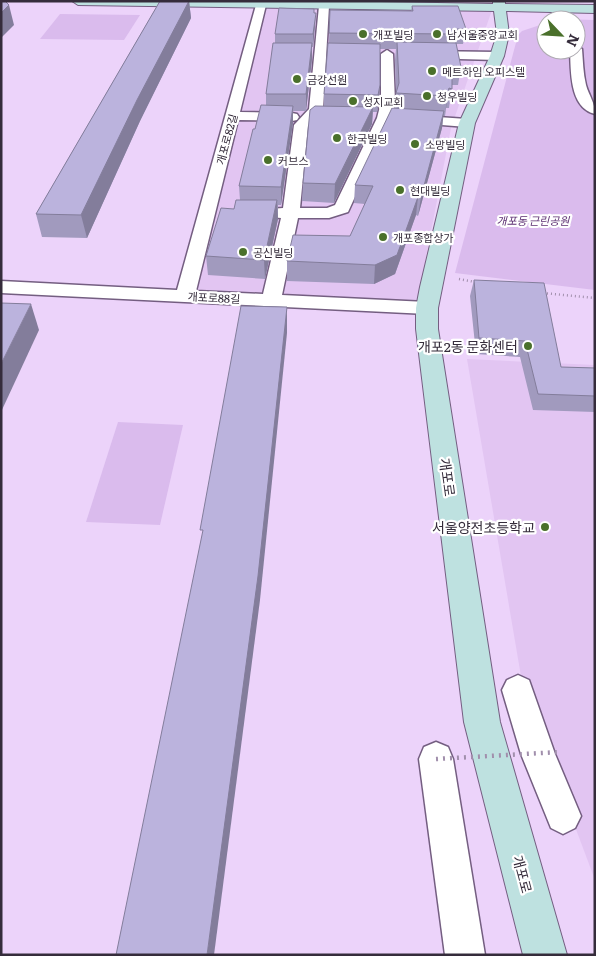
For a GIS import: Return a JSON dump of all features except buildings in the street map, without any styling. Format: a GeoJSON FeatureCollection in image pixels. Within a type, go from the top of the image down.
{"type":"FeatureCollection","features":[{"type":"Feature","properties":{"kind":"street"},"geometry":{"type":"LineString","coordinates":[[78,1],[324,6],[500,5],[595,9]]}},
{"type":"Feature","properties":{"kind":"street"},"geometry":{"type":"LineString","coordinates":[[561,1],[595,2]]}},
{"type":"Feature","properties":{"kind":"street","name":"개포로82길"},"geometry":{"type":"LineString","coordinates":[[185,296],[233,116],[254,52],[261,5]]}},
{"type":"Feature","properties":{"kind":"street","name":"개포로"},"geometry":{"type":"LineString","coordinates":[[500,5],[503,34],[497,56],[466,123],[427,308],[430,356],[482,722],[545,955]]}},
{"type":"Feature","properties":{"kind":"street"},"geometry":{"type":"LineString","coordinates":[[271,300],[291,213],[301,125],[311,117],[316,109],[324,6]]}},
{"type":"Feature","properties":{"kind":"street"},"geometry":{"type":"LineString","coordinates":[[263,213],[330,213],[342,208],[384,118],[388,102],[387,54]]}},
{"type":"Feature","properties":{"kind":"street"},"geometry":{"type":"LineString","coordinates":[[417,54],[497,56]]}},
{"type":"Feature","properties":{"kind":"street"},"geometry":{"type":"LineString","coordinates":[[579,60],[580,89],[588,106],[595,110]]}},
{"type":"Feature","properties":{"kind":"street"},"geometry":{"type":"LineString","coordinates":[[233,116],[329,118]]}},
{"type":"Feature","properties":{"kind":"street"},"geometry":{"type":"LineString","coordinates":[[366,118],[466,123]]}},
{"type":"Feature","properties":{"kind":"street"},"geometry":{"type":"LineString","coordinates":[[207,211],[226,212]]}},
{"type":"Feature","properties":{"kind":"street","name":"개포로88길"},"geometry":{"type":"LineString","coordinates":[[1,287],[427,308]]}},
{"type":"Feature","properties":{"kind":"street"},"geometry":{"type":"LineString","coordinates":[[518,690],[549,753],[563,816]]}},
{"type":"Feature","properties":{"kind":"street"},"geometry":{"type":"LineString","coordinates":[[436,759],[465,955]]}},
{"type":"Feature","properties":{"kind":"path"},"geometry":{"type":"LineString","coordinates":[[458,279],[477,282]]}},
{"type":"Feature","properties":{"kind":"path"},"geometry":{"type":"LineString","coordinates":[[534,292],[595,298]]}},
{"type":"Feature","properties":{"kind":"path"},"geometry":{"type":"LineString","coordinates":[[436,759],[549,753]]}},
{"type":"Feature","properties":{"kind":"shaded area"},"geometry":{"type":"Polygon","coordinates":[[[266,7],[492,10],[451,128],[417,304],[188,292],[252,50],[266,7]]]}},
{"type":"Feature","properties":{"kind":"shaded area","name":"서울양전초등학교"},"geometry":{"type":"Polygon","coordinates":[[[467,359],[595,365],[595,880],[523,688],[467,359]]]}},
{"type":"Feature","properties":{"kind":"green space"},"geometry":{"type":"Polygon","coordinates":[[[60,14],[140,15],[124,40],[40,39],[60,14]]]}},
{"type":"Feature","properties":{"kind":"green space","name":"개포동 근린공원"},"geometry":{"type":"Polygon","coordinates":[[[586,20],[595,20],[595,290],[455,273],[518,35],[522,31],[536,26],[536,60],[586,60],[586,20]]]}},
{"type":"Feature","properties":{"kind":"green space"},"geometry":{"type":"Polygon","coordinates":[[[118,422],[183,425],[160,525],[86,522],[118,422]]]}},
{"type":"Feature","properties":{"kind":"place","name":"개포빌딩"},"geometry":{"type":"Point","coordinates":[363,34]}},
{"type":"Feature","properties":{"kind":"place","name":"남서울중앙교회"},"geometry":{"type":"Point","coordinates":[437,34]}},
{"type":"Feature","properties":{"kind":"place","name":"메트하임 오피스텔"},"geometry":{"type":"Point","coordinates":[432,71]}},
{"type":"Feature","properties":{"kind":"place","name":"금강선원"},"geometry":{"type":"Point","coordinates":[297,79]}},
{"type":"Feature","properties":{"kind":"place","name":"청우빌딩"},"geometry":{"type":"Point","coordinates":[427,96]}},
{"type":"Feature","properties":{"kind":"place","name":"성지교회"},"geometry":{"type":"Point","coordinates":[353,101]}},
{"type":"Feature","properties":{"kind":"place","name":"한국빌딩"},"geometry":{"type":"Point","coordinates":[337,138]}},
{"type":"Feature","properties":{"kind":"place","name":"소망빌딩"},"geometry":{"type":"Point","coordinates":[415,144]}},
{"type":"Feature","properties":{"kind":"place","name":"커브스"},"geometry":{"type":"Point","coordinates":[268,160]}},
{"type":"Feature","properties":{"kind":"place","name":"현대빌딩"},"geometry":{"type":"Point","coordinates":[400,190]}},
{"type":"Feature","properties":{"kind":"place","name":"개포종합상가"},"geometry":{"type":"Point","coordinates":[383,237]}},
{"type":"Feature","properties":{"kind":"place","name":"공신빌딩"},"geometry":{"type":"Point","coordinates":[243,252]}},
{"type":"Feature","properties":{"kind":"place","name":"개포2동 문화센터"},"geometry":{"type":"Point","coordinates":[528,346]}},
{"type":"Feature","properties":{"kind":"place","name":"서울양전초등학교"},"geometry":{"type":"Point","coordinates":[545,527]}}]}
